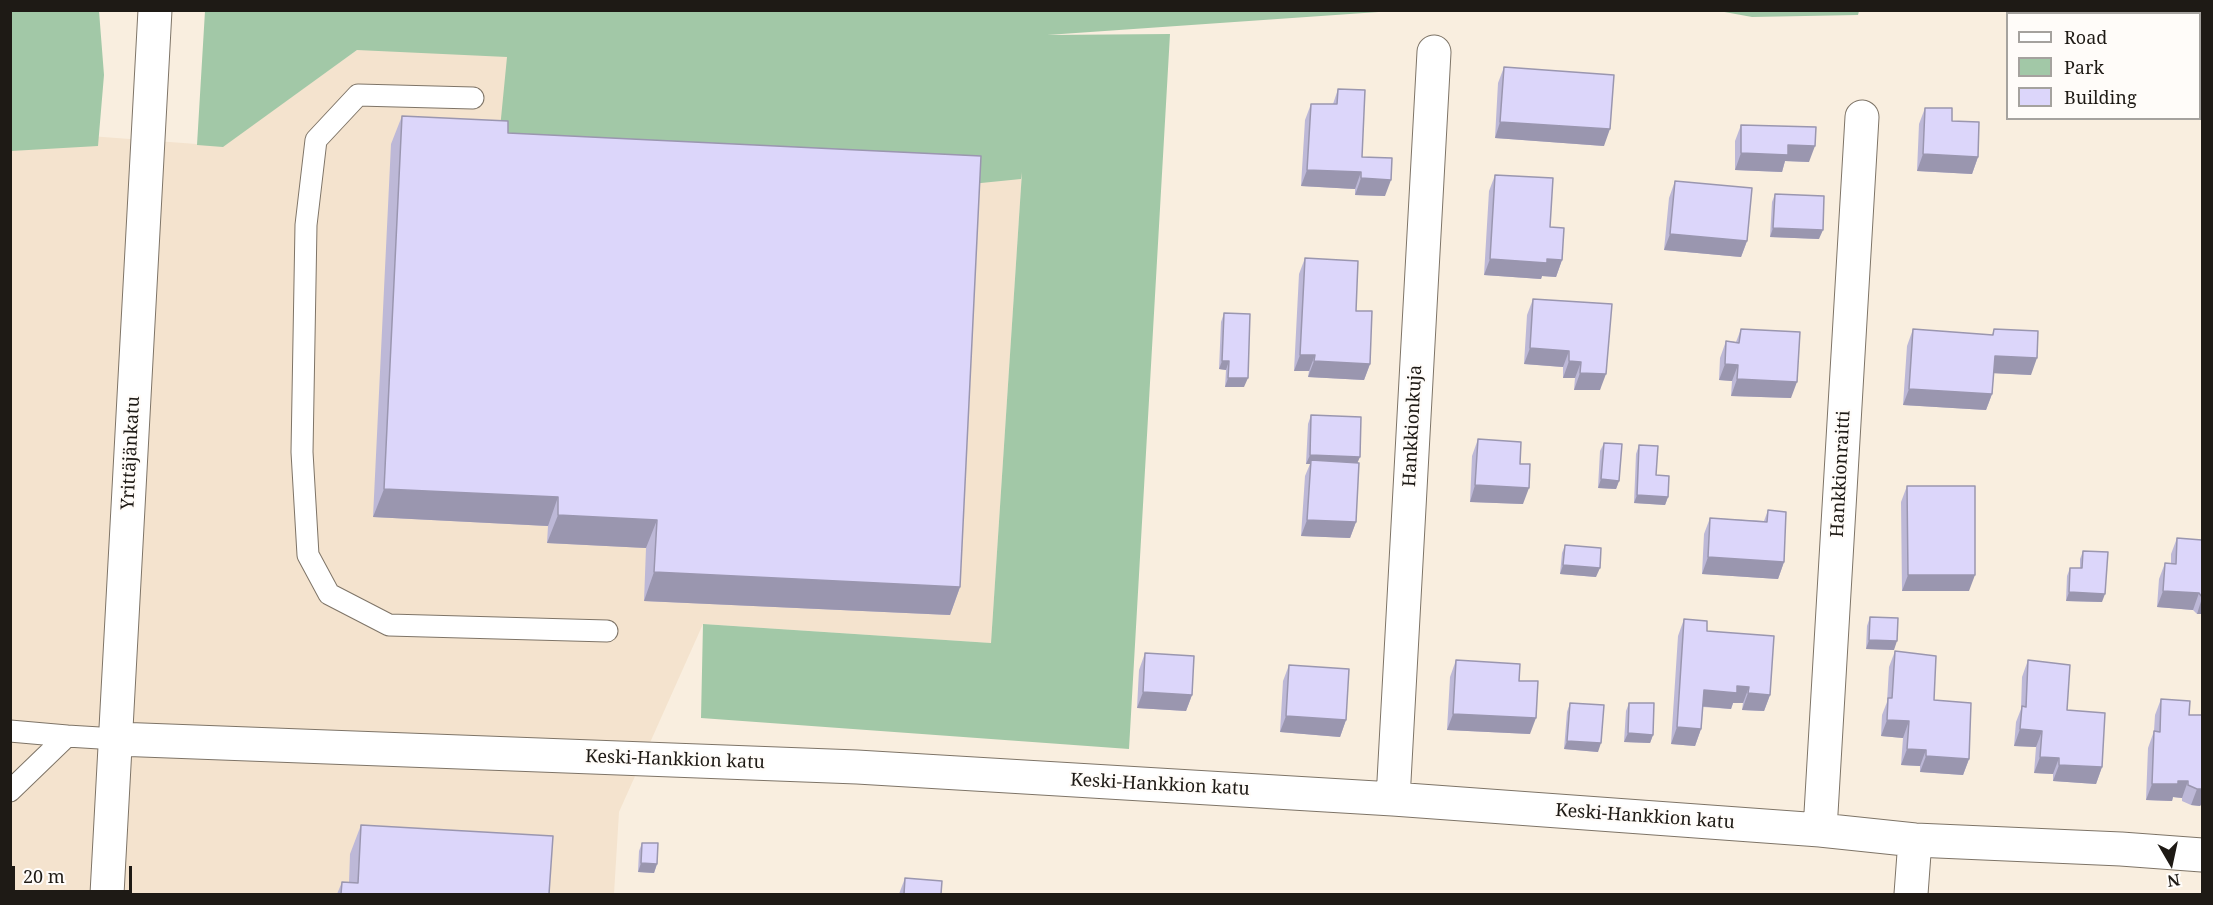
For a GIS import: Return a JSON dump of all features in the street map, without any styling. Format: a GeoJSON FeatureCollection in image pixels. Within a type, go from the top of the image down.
{"type":"FeatureCollection","features":[{"type":"Feature","properties":{"kind":"street","name":"Yrittäjänkatu"},"geometry":{"type":"LineString","coordinates":[[106,894],[155,10]]}},
{"type":"Feature","properties":{"kind":"street","name":"Hankkionkuja"},"geometry":{"type":"LineString","coordinates":[[1393,799],[1434,52]]}},
{"type":"Feature","properties":{"kind":"street","name":"Hankkionraitti"},"geometry":{"type":"LineString","coordinates":[[1820,830],[1862,117]]}},
{"type":"Feature","properties":{"kind":"street","name":"Keski-Hankkion katu"},"geometry":{"type":"LineString","coordinates":[[116,739],[857,766],[1393,799],[1820,830],[1915,840],[2110,848],[2202,855]]}},
{"type":"Feature","properties":{"kind":"street"},"geometry":{"type":"LineString","coordinates":[[1911,894],[1915,840]]}},
{"type":"Feature","properties":{"kind":"lane"},"geometry":{"type":"LineString","coordinates":[[473,98],[358,95],[316,140],[306,225],[302,452],[308,555],[330,594],[389,625],[607,632]]}},
{"type":"Feature","properties":{"kind":"lane"},"geometry":{"type":"LineString","coordinates":[[10,731],[116,739]]}},
{"type":"Feature","properties":{"kind":"lane"},"geometry":{"type":"LineString","coordinates":[[10,791],[67,736]]}},
{"type":"Feature","properties":{"kind":"shaded area"},"geometry":{"type":"Polygon","coordinates":[[[1031,36],[991,643],[703,624],[619,812],[614,894],[11,894],[10,130],[223,146],[357,50],[1031,36]]]}},
{"type":"Feature","properties":{"kind":"green space"},"geometry":{"type":"Polygon","coordinates":[[[11,10],[99,11],[104,75],[98,146],[11,151],[11,10]]]}},
{"type":"Feature","properties":{"kind":"green space"},"geometry":{"type":"Polygon","coordinates":[[[205,11],[1393,11],[1047,35],[1170,34],[1129,749],[701,718],[703,624],[991,643],[1022,172],[1021,179],[971,184],[498,149],[507,57],[357,50],[223,147],[197,145],[205,11]]]}},
{"type":"Feature","properties":{"kind":"green space"},"geometry":{"type":"Polygon","coordinates":[[[1719,11],[1859,11],[1858,15],[1752,17],[1719,11]]]}},
{"type":"Feature","properties":{"kind":"building"},"geometry":{"type":"Polygon","coordinates":[[[1504,67],[1614,75],[1610,129],[1500,122],[1504,67]]]}},
{"type":"Feature","properties":{"kind":"building"},"geometry":{"type":"Polygon","coordinates":[[[1338,89],[1365,90],[1362,157],[1392,158],[1391,180],[1361,178],[1361,172],[1307,170],[1311,104],[1337,104],[1338,89]]]}},
{"type":"Feature","properties":{"kind":"building"},"geometry":{"type":"Polygon","coordinates":[[[1925,108],[1952,108],[1952,121],[1979,122],[1978,157],[1923,154],[1925,108]]]}},
{"type":"Feature","properties":{"kind":"building"},"geometry":{"type":"Polygon","coordinates":[[[402,116],[508,121],[508,133],[981,156],[960,587],[654,572],[657,520],[558,515],[558,497],[384,489],[402,116]]]}},
{"type":"Feature","properties":{"kind":"building"},"geometry":{"type":"Polygon","coordinates":[[[1741,125],[1816,127],[1815,146],[1788,145],[1788,155],[1741,153],[1741,125]]]}},
{"type":"Feature","properties":{"kind":"building"},"geometry":{"type":"Polygon","coordinates":[[[1495,175],[1553,178],[1550,227],[1564,228],[1562,260],[1547,259],[1547,263],[1490,259],[1495,175]]]}},
{"type":"Feature","properties":{"kind":"building"},"geometry":{"type":"Polygon","coordinates":[[[1675,181],[1752,188],[1747,241],[1670,234],[1675,181]]]}},
{"type":"Feature","properties":{"kind":"building"},"geometry":{"type":"Polygon","coordinates":[[[1775,194],[1824,196],[1823,230],[1773,228],[1775,194]]]}},
{"type":"Feature","properties":{"kind":"building"},"geometry":{"type":"Polygon","coordinates":[[[1305,258],[1358,261],[1356,311],[1372,311],[1370,364],[1314,361],[1315,355],[1300,355],[1305,258]]]}},
{"type":"Feature","properties":{"kind":"building"},"geometry":{"type":"Polygon","coordinates":[[[1533,299],[1612,304],[1606,374],[1580,373],[1581,362],[1569,361],[1569,351],[1530,348],[1533,299]]]}},
{"type":"Feature","properties":{"kind":"building"},"geometry":{"type":"Polygon","coordinates":[[[1224,313],[1250,314],[1248,378],[1228,378],[1229,361],[1222,361],[1224,313]]]}},
{"type":"Feature","properties":{"kind":"building"},"geometry":{"type":"Polygon","coordinates":[[[1741,329],[1800,332],[1797,382],[1737,379],[1738,365],[1725,364],[1726,341],[1739,343],[1741,329]]]}},
{"type":"Feature","properties":{"kind":"building"},"geometry":{"type":"Polygon","coordinates":[[[1913,329],[1993,335],[1994,329],[2038,331],[2037,358],[1995,356],[1992,394],[1909,389],[1913,329]]]}},
{"type":"Feature","properties":{"kind":"building"},"geometry":{"type":"Polygon","coordinates":[[[1311,415],[1361,417],[1360,457],[1310,455],[1311,415]]]}},
{"type":"Feature","properties":{"kind":"building"},"geometry":{"type":"Polygon","coordinates":[[[1478,439],[1521,442],[1520,464],[1530,464],[1529,488],[1475,485],[1478,439]]]}},
{"type":"Feature","properties":{"kind":"building"},"geometry":{"type":"Polygon","coordinates":[[[1604,443],[1622,444],[1619,481],[1601,479],[1604,443]]]}},
{"type":"Feature","properties":{"kind":"building"},"geometry":{"type":"Polygon","coordinates":[[[1639,445],[1658,446],[1656,475],[1669,476],[1668,497],[1637,495],[1639,445]]]}},
{"type":"Feature","properties":{"kind":"building"},"geometry":{"type":"Polygon","coordinates":[[[1311,460],[1359,463],[1356,522],[1307,520],[1311,460]]]}},
{"type":"Feature","properties":{"kind":"building"},"geometry":{"type":"Polygon","coordinates":[[[1907,486],[1975,486],[1975,575],[1908,575],[1907,486]]]}},
{"type":"Feature","properties":{"kind":"building"},"geometry":{"type":"Polygon","coordinates":[[[1768,510],[1786,512],[1784,562],[1708,557],[1710,518],[1767,522],[1768,510]]]}},
{"type":"Feature","properties":{"kind":"building"},"geometry":{"type":"Polygon","coordinates":[[[2177,538],[2202,540],[2202,597],[2199,593],[2163,591],[2165,563],[2176,564],[2177,538]]]}},
{"type":"Feature","properties":{"kind":"building"},"geometry":{"type":"Polygon","coordinates":[[[1565,545],[1601,548],[1600,568],[1563,565],[1565,545]]]}},
{"type":"Feature","properties":{"kind":"building"},"geometry":{"type":"Polygon","coordinates":[[[2083,551],[2108,552],[2105,594],[2069,592],[2070,568],[2082,568],[2083,551]]]}},
{"type":"Feature","properties":{"kind":"building"},"geometry":{"type":"Polygon","coordinates":[[[1870,617],[1898,618],[1897,641],[1869,640],[1870,617]]]}},
{"type":"Feature","properties":{"kind":"building"},"geometry":{"type":"Polygon","coordinates":[[[1684,619],[1707,621],[1707,631],[1774,636],[1770,695],[1748,693],[1749,687],[1737,686],[1737,693],[1704,690],[1701,729],[1677,727],[1684,619]]]}},
{"type":"Feature","properties":{"kind":"building"},"geometry":{"type":"Polygon","coordinates":[[[1895,651],[1936,656],[1934,700],[1971,703],[1969,759],[1926,756],[1926,750],[1907,749],[1909,721],[1887,720],[1888,698],[1892,698],[1895,651]]]}},
{"type":"Feature","properties":{"kind":"building"},"geometry":{"type":"Polygon","coordinates":[[[1145,653],[1194,656],[1192,695],[1143,692],[1145,653]]]}},
{"type":"Feature","properties":{"kind":"building"},"geometry":{"type":"Polygon","coordinates":[[[1456,660],[1520,664],[1519,681],[1538,681],[1536,718],[1453,714],[1456,660]]]}},
{"type":"Feature","properties":{"kind":"building"},"geometry":{"type":"Polygon","coordinates":[[[2028,660],[2070,665],[2067,710],[2105,713],[2102,767],[2059,765],[2059,758],[2040,757],[2042,731],[2020,729],[2022,706],[2026,707],[2028,660]]]}},
{"type":"Feature","properties":{"kind":"building"},"geometry":{"type":"Polygon","coordinates":[[[1289,665],[1349,669],[1346,720],[1286,716],[1289,665]]]}},
{"type":"Feature","properties":{"kind":"building"},"geometry":{"type":"Polygon","coordinates":[[[2161,699],[2190,701],[2189,715],[2202,715],[2202,789],[2188,785],[2188,781],[2178,781],[2178,784],[2152,784],[2154,731],[2160,732],[2161,699]]]}},
{"type":"Feature","properties":{"kind":"building"},"geometry":{"type":"Polygon","coordinates":[[[1570,703],[1604,705],[1601,743],[1567,741],[1570,703]]]}},
{"type":"Feature","properties":{"kind":"building"},"geometry":{"type":"Polygon","coordinates":[[[1629,703],[1654,703],[1653,735],[1628,733],[1629,703]]]}},
{"type":"Feature","properties":{"kind":"building"},"geometry":{"type":"Polygon","coordinates":[[[361,825],[553,836],[549,894],[341,894],[342,882],[358,883],[361,825]]]}},
{"type":"Feature","properties":{"kind":"building"},"geometry":{"type":"Polygon","coordinates":[[[642,843],[658,843],[657,864],[641,863],[642,843]]]}},
{"type":"Feature","properties":{"kind":"building"},"geometry":{"type":"Polygon","coordinates":[[[905,878],[942,881],[941,894],[904,894],[905,878]]]}}]}
